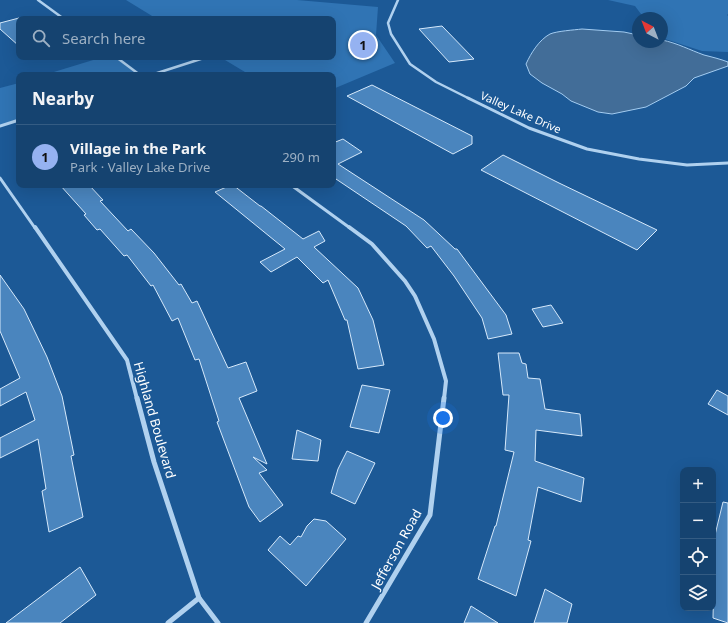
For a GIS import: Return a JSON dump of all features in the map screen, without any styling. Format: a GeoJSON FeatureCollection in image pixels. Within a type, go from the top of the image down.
{"type":"FeatureCollection","features":[{"type":"Feature","properties":{"kind":"street"},"geometry":{"type":"LineString","coordinates":[[38,0],[60,16]]}},
{"type":"Feature","properties":{"kind":"street","name":"Valley Lake Drive"},"geometry":{"type":"LineString","coordinates":[[398,0],[388,23],[391,34],[410,64],[436,82],[529,128],[587,149],[639,159],[687,165],[728,163]]}},
{"type":"Feature","properties":{"kind":"street"},"geometry":{"type":"LineString","coordinates":[[120,60],[136,72]]}},
{"type":"Feature","properties":{"kind":"street"},"geometry":{"type":"LineString","coordinates":[[160,72],[197,60]]}},
{"type":"Feature","properties":{"kind":"street"},"geometry":{"type":"LineString","coordinates":[[0,126],[16,121]]}},
{"type":"Feature","properties":{"kind":"street","name":"Highland Boulevard"},"geometry":{"type":"LineString","coordinates":[[0,178],[127,360],[154,462],[199,598],[218,623]]}},
{"type":"Feature","properties":{"kind":"street","name":"Jefferson Road"},"geometry":{"type":"LineString","coordinates":[[294,188],[372,244],[405,281],[415,296],[434,339],[446,381],[430,514],[366,623]]}},
{"type":"Feature","properties":{"kind":"street"},"geometry":{"type":"LineString","coordinates":[[168,623],[199,598]]}},
{"type":"Feature","properties":{"kind":"shaded area"},"geometry":{"type":"Polygon","coordinates":[[[126,0],[297,0],[378,7],[376,35],[395,63],[336,88],[336,72],[245,72],[225,60],[336,60],[336,16],[152,16],[126,0]]]}},
{"type":"Feature","properties":{"kind":"shaded area"},"geometry":{"type":"Polygon","coordinates":[[[608,0],[728,0],[728,52],[702,51],[668,40],[668,12],[640,12],[635,6],[608,0]]]}},
{"type":"Feature","properties":{"kind":"shaded area"},"geometry":{"type":"Polygon","coordinates":[[[582,29],[632,34],[632,48],[668,48],[668,41],[704,55],[728,62],[728,66],[694,78],[686,86],[646,107],[612,114],[598,112],[571,101],[530,74],[526,64],[536,47],[550,34],[561,31],[582,29]]]}},
{"type":"Feature","properties":{"kind":"shaded area"},"geometry":{"type":"Polygon","coordinates":[[[93,60],[120,60],[136,72],[54,72],[93,60]]]}},
{"type":"Feature","properties":{"kind":"shaded area"},"geometry":{"type":"Polygon","coordinates":[[[16,84],[16,121],[0,126],[0,88],[16,84]]]}},
{"type":"Feature","properties":{"kind":"building"},"geometry":{"type":"Polygon","coordinates":[[[16,19],[16,43],[0,29],[0,23],[16,19]]]}},
{"type":"Feature","properties":{"kind":"building"},"geometry":{"type":"Polygon","coordinates":[[[442,26],[474,59],[449,62],[419,29],[442,26]]]}},
{"type":"Feature","properties":{"kind":"building"},"geometry":{"type":"Polygon","coordinates":[[[372,85],[472,136],[472,144],[453,154],[347,96],[372,85]]]}},
{"type":"Feature","properties":{"kind":"building"},"geometry":{"type":"Polygon","coordinates":[[[343,139],[362,152],[338,164],[424,220],[455,249],[457,249],[506,315],[512,334],[488,339],[482,318],[454,276],[431,246],[427,248],[406,226],[336,179],[336,142],[343,139]]]}},
{"type":"Feature","properties":{"kind":"building"},"geometry":{"type":"Polygon","coordinates":[[[503,155],[657,230],[637,250],[481,170],[503,155]]]}},
{"type":"Feature","properties":{"kind":"building"},"geometry":{"type":"Polygon","coordinates":[[[63,188],[92,188],[103,200],[100,201],[128,231],[131,229],[154,253],[179,285],[181,284],[192,303],[197,301],[228,368],[246,362],[257,391],[239,398],[267,464],[253,457],[267,470],[259,473],[283,505],[260,522],[249,507],[217,422],[219,421],[199,359],[195,360],[178,318],[172,321],[153,285],[151,286],[127,255],[124,256],[100,229],[97,230],[84,215],[86,214],[63,188]]]}},
{"type":"Feature","properties":{"kind":"building"},"geometry":{"type":"Polygon","coordinates":[[[224,188],[237,188],[303,239],[319,231],[325,241],[314,247],[358,288],[373,320],[384,365],[358,369],[347,320],[345,320],[328,280],[323,283],[297,257],[271,272],[260,262],[285,249],[215,192],[224,188]]]}},
{"type":"Feature","properties":{"kind":"building"},"geometry":{"type":"Polygon","coordinates":[[[0,275],[24,309],[47,357],[62,396],[74,455],[71,456],[83,517],[49,532],[42,491],[46,489],[38,439],[0,458],[0,438],[35,420],[26,392],[0,406],[0,389],[20,378],[0,331],[0,275]]]}},
{"type":"Feature","properties":{"kind":"building"},"geometry":{"type":"Polygon","coordinates":[[[551,305],[563,323],[543,327],[532,309],[551,305]]]}},
{"type":"Feature","properties":{"kind":"building"},"geometry":{"type":"Polygon","coordinates":[[[498,353],[519,353],[522,363],[526,364],[528,378],[540,379],[545,409],[580,414],[582,436],[536,430],[535,461],[584,478],[581,502],[538,487],[528,540],[531,541],[516,596],[478,579],[496,526],[514,452],[505,450],[509,395],[503,395],[498,353]]]}},
{"type":"Feature","properties":{"kind":"building"},"geometry":{"type":"Polygon","coordinates":[[[362,385],[390,390],[379,433],[350,427],[362,385]]]}},
{"type":"Feature","properties":{"kind":"building"},"geometry":{"type":"Polygon","coordinates":[[[717,390],[728,396],[728,415],[708,404],[717,390]]]}},
{"type":"Feature","properties":{"kind":"building"},"geometry":{"type":"Polygon","coordinates":[[[297,430],[321,440],[318,461],[292,459],[297,430]]]}},
{"type":"Feature","properties":{"kind":"building"},"geometry":{"type":"Polygon","coordinates":[[[347,451],[375,463],[355,504],[331,493],[338,469],[347,451]]]}},
{"type":"Feature","properties":{"kind":"building"},"geometry":{"type":"Polygon","coordinates":[[[723,502],[728,503],[728,623],[713,618],[713,611],[716,611],[716,531],[723,502]]]}},
{"type":"Feature","properties":{"kind":"building"},"geometry":{"type":"Polygon","coordinates":[[[314,519],[326,521],[346,539],[306,586],[268,550],[280,536],[290,545],[298,536],[301,537],[307,526],[314,519]]]}},
{"type":"Feature","properties":{"kind":"building"},"geometry":{"type":"Polygon","coordinates":[[[80,567],[96,595],[60,623],[6,623],[80,567]]]}},
{"type":"Feature","properties":{"kind":"building"},"geometry":{"type":"Polygon","coordinates":[[[545,589],[572,604],[567,623],[534,623],[545,589]]]}},
{"type":"Feature","properties":{"kind":"building"},"geometry":{"type":"Polygon","coordinates":[[[471,606],[498,623],[464,623],[471,606]]]}},
{"type":"Feature","properties":{"kind":"place","name":"Village in the Park"},"geometry":{"type":"Point","coordinates":[363,45]}}]}
